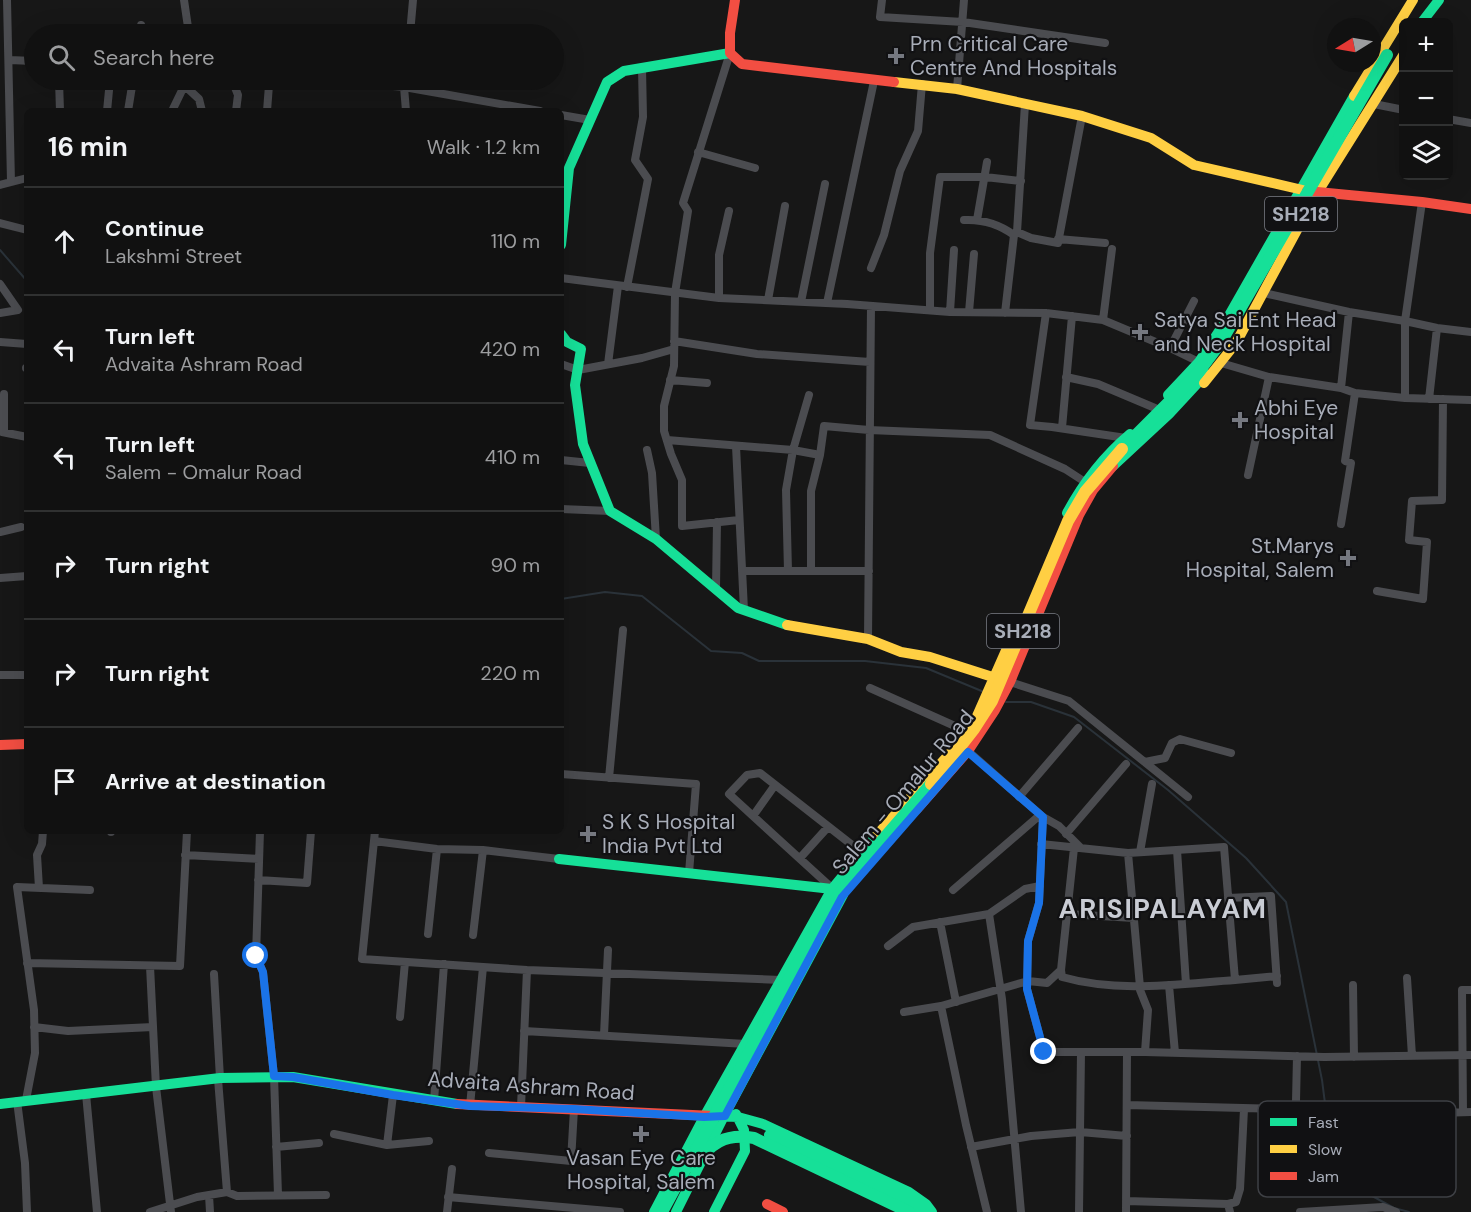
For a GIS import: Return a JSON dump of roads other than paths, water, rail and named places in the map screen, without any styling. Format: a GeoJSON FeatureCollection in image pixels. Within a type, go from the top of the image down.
{"type":"FeatureCollection","features":[{"type":"Feature","properties":{"kind":"main road"},"geometry":{"type":"LineString","coordinates":[[735,0],[730,33],[730,53],[742,64],[957,89],[1082,116],[1151,138],[1194,165],[1299,190],[1471,209]]}},
{"type":"Feature","properties":{"kind":"main road"},"geometry":{"type":"LineString","coordinates":[[654,1212],[781,980],[861,852],[954,748],[980,711],[1078,490],[1114,447],[1126,438],[1199,362],[1227,319],[1386,41],[1413,0]]}},
{"type":"Feature","properties":{"kind":"main road"},"geometry":{"type":"LineString","coordinates":[[1410,18],[1423,0]]}},
{"type":"Feature","properties":{"kind":"main road"},"geometry":{"type":"LineString","coordinates":[[1420,18],[1432,0]]}},
{"type":"Feature","properties":{"kind":"main road"},"geometry":{"type":"LineString","coordinates":[[1425,18],[1439,0]]}},
{"type":"Feature","properties":{"kind":"main road","name":"SH218"},"geometry":{"type":"LineString","coordinates":[[662,1212],[831,906],[846,883],[870,854],[956,756],[981,720],[992,701],[1068,521],[1085,492],[1110,461],[1198,373],[1221,342],[1399,37]]}},
{"type":"Feature","properties":{"kind":"main road","name":"SH218"},"geometry":{"type":"LineString","coordinates":[[1079,515],[1093,490],[1113,466],[1187,395],[1227,345],[1342,142],[1399,51]]}},
{"type":"Feature","properties":{"kind":"main road"},"geometry":{"type":"LineString","coordinates":[[564,208],[569,168],[608,82],[624,72],[730,53]]}},
{"type":"Feature","properties":{"kind":"main road"},"geometry":{"type":"LineString","coordinates":[[1079,515],[1126,461],[1192,397],[1236,343],[1317,193],[1399,62]]}},
{"type":"Feature","properties":{"kind":"main road"},"geometry":{"type":"LineString","coordinates":[[564,338],[581,350],[575,384],[582,444],[610,510],[656,539],[738,608],[784,625],[845,633],[901,652],[930,657],[1010,682]]}},
{"type":"Feature","properties":{"kind":"main road","name":"Salem - Omalur Road"},"geometry":{"type":"LineString","coordinates":[[729,1115],[837,893],[968,752],[1001,700],[1079,515]]}},
{"type":"Feature","properties":{"kind":"main road"},"geometry":{"type":"LineString","coordinates":[[0,745],[24,744]]}},
{"type":"Feature","properties":{"kind":"main road"},"geometry":{"type":"LineString","coordinates":[[559,860],[689,873],[837,893]]}},
{"type":"Feature","properties":{"kind":"main road","name":"Advaita Ashram Road"},"geometry":{"type":"LineString","coordinates":[[0,1104],[219,1079],[274,1076],[293,1077],[470,1106],[574,1109],[704,1117],[729,1115],[763,1124],[909,1192],[926,1204],[932,1212]]}},
{"type":"Feature","properties":{"kind":"main road"},"geometry":{"type":"LineString","coordinates":[[676,1212],[729,1115],[744,1130],[745,1151],[714,1212]]}},
{"type":"Feature","properties":{"kind":"main road","name":"SH218"},"geometry":{"type":"LineString","coordinates":[[683,1212],[711,1158],[729,1115]]}},
{"type":"Feature","properties":{"kind":"main road"},"geometry":{"type":"LineString","coordinates":[[693,1155],[702,1143],[717,1132],[735,1127],[753,1129],[905,1200],[921,1212]]}},
{"type":"Feature","properties":{"kind":"main road"},"geometry":{"type":"LineString","coordinates":[[670,1212],[703,1154],[719,1140],[731,1136],[743,1136],[766,1143],[909,1212]]}},
{"type":"Feature","properties":{"kind":"main road"},"geometry":{"type":"LineString","coordinates":[[767,1204],[783,1212]]}},
{"type":"Feature","properties":{"kind":"street"},"geometry":{"type":"LineString","coordinates":[[7,0],[11,182]]}},
{"type":"Feature","properties":{"kind":"street"},"geometry":{"type":"LineString","coordinates":[[184,0],[188,24]]}},
{"type":"Feature","properties":{"kind":"street"},"geometry":{"type":"LineString","coordinates":[[411,24],[413,0]]}},
{"type":"Feature","properties":{"kind":"street"},"geometry":{"type":"LineString","coordinates":[[882,0],[880,17],[963,22],[1105,43]]}},
{"type":"Feature","properties":{"kind":"street"},"geometry":{"type":"LineString","coordinates":[[957,89],[964,0]]}},
{"type":"Feature","properties":{"kind":"street"},"geometry":{"type":"LineString","coordinates":[[730,53],[683,203],[688,211],[675,293],[674,345],[664,406],[664,431],[682,480],[682,526],[739,520]]}},
{"type":"Feature","properties":{"kind":"street"},"geometry":{"type":"LineString","coordinates":[[9,60],[24,61]]}},
{"type":"Feature","properties":{"kind":"street"},"geometry":{"type":"LineString","coordinates":[[627,287],[648,179],[635,160],[644,117],[642,68]]}},
{"type":"Feature","properties":{"kind":"street"},"geometry":{"type":"LineString","coordinates":[[827,303],[874,81]]}},
{"type":"Feature","properties":{"kind":"street"},"geometry":{"type":"LineString","coordinates":[[871,268],[884,235],[900,171],[918,131],[922,84]]}},
{"type":"Feature","properties":{"kind":"street"},"geometry":{"type":"LineString","coordinates":[[60,90],[60,108]]}},
{"type":"Feature","properties":{"kind":"street"},"geometry":{"type":"LineString","coordinates":[[107,108],[109,90]]}},
{"type":"Feature","properties":{"kind":"street"},"geometry":{"type":"LineString","coordinates":[[128,108],[131,90]]}},
{"type":"Feature","properties":{"kind":"street"},"geometry":{"type":"LineString","coordinates":[[173,108],[181,90]]}},
{"type":"Feature","properties":{"kind":"street"},"geometry":{"type":"LineString","coordinates":[[191,90],[201,108]]}},
{"type":"Feature","properties":{"kind":"street"},"geometry":{"type":"LineString","coordinates":[[236,90],[238,95],[236,108]]}},
{"type":"Feature","properties":{"kind":"street"},"geometry":{"type":"LineString","coordinates":[[267,108],[269,90]]}},
{"type":"Feature","properties":{"kind":"street"},"geometry":{"type":"LineString","coordinates":[[404,90],[406,108]]}},
{"type":"Feature","properties":{"kind":"street"},"geometry":{"type":"LineString","coordinates":[[438,90],[525,108]]}},
{"type":"Feature","properties":{"kind":"street"},"geometry":{"type":"LineString","coordinates":[[1005,313],[1021,181],[1025,104]]}},
{"type":"Feature","properties":{"kind":"street"},"geometry":{"type":"LineString","coordinates":[[1374,104],[1399,109]]}},
{"type":"Feature","properties":{"kind":"street"},"geometry":{"type":"LineString","coordinates":[[564,116],[590,120]]}},
{"type":"Feature","properties":{"kind":"street"},"geometry":{"type":"LineString","coordinates":[[964,220],[977,220],[1002,226],[1031,238],[1058,243],[1082,116]]}},
{"type":"Feature","properties":{"kind":"street"},"geometry":{"type":"LineString","coordinates":[[1453,119],[1471,123]]}},
{"type":"Feature","properties":{"kind":"street"},"geometry":{"type":"LineString","coordinates":[[698,152],[755,168]]}},
{"type":"Feature","properties":{"kind":"street"},"geometry":{"type":"LineString","coordinates":[[977,220],[987,162]]}},
{"type":"Feature","properties":{"kind":"street"},"geometry":{"type":"LineString","coordinates":[[930,310],[930,253],[940,177],[984,177],[1021,181]]}},
{"type":"Feature","properties":{"kind":"street"},"geometry":{"type":"LineString","coordinates":[[0,185],[24,179]]}},
{"type":"Feature","properties":{"kind":"street"},"geometry":{"type":"LineString","coordinates":[[801,302],[825,184]]}},
{"type":"Feature","properties":{"kind":"street"},"geometry":{"type":"LineString","coordinates":[[1405,398],[1405,321],[1422,202]]}},
{"type":"Feature","properties":{"kind":"street"},"geometry":{"type":"LineString","coordinates":[[768,300],[785,206]]}},
{"type":"Feature","properties":{"kind":"street"},"geometry":{"type":"LineString","coordinates":[[719,298],[719,255],[729,211]]}},
{"type":"Feature","properties":{"kind":"street"},"geometry":{"type":"LineString","coordinates":[[0,223],[24,229]]}},
{"type":"Feature","properties":{"kind":"street"},"geometry":{"type":"LineString","coordinates":[[1058,238],[1105,243]]}},
{"type":"Feature","properties":{"kind":"street"},"geometry":{"type":"LineString","coordinates":[[1103,320],[1112,249]]}},
{"type":"Feature","properties":{"kind":"street"},"geometry":{"type":"LineString","coordinates":[[950,312],[954,250]]}},
{"type":"Feature","properties":{"kind":"street"},"geometry":{"type":"LineString","coordinates":[[969,312],[974,254]]}},
{"type":"Feature","properties":{"kind":"street"},"geometry":{"type":"LineString","coordinates":[[564,278],[719,298],[950,312],[1046,313],[1103,320],[1199,362]]}},
{"type":"Feature","properties":{"kind":"street"},"geometry":{"type":"LineString","coordinates":[[0,285],[18,310],[0,313]]}},
{"type":"Feature","properties":{"kind":"street"},"geometry":{"type":"LineString","coordinates":[[608,364],[618,286]]}},
{"type":"Feature","properties":{"kind":"street"},"geometry":{"type":"LineString","coordinates":[[1264,293],[1349,312],[1471,332]]}},
{"type":"Feature","properties":{"kind":"street"},"geometry":{"type":"LineString","coordinates":[[1170,348],[1194,301]]}},
{"type":"Feature","properties":{"kind":"street"},"geometry":{"type":"LineString","coordinates":[[868,639],[871,306]]}},
{"type":"Feature","properties":{"kind":"street"},"geometry":{"type":"LineString","coordinates":[[1341,388],[1349,312]]}},
{"type":"Feature","properties":{"kind":"street"},"geometry":{"type":"LineString","coordinates":[[1046,313],[1030,425],[1126,438]]}},
{"type":"Feature","properties":{"kind":"street"},"geometry":{"type":"LineString","coordinates":[[1062,428],[1072,316]]}},
{"type":"Feature","properties":{"kind":"street"},"geometry":{"type":"LineString","coordinates":[[1429,399],[1437,328]]}},
{"type":"Feature","properties":{"kind":"street"},"geometry":{"type":"LineString","coordinates":[[0,342],[24,344]]}},
{"type":"Feature","properties":{"kind":"street"},"geometry":{"type":"LineString","coordinates":[[564,365],[578,370],[674,345],[870,362]]}},
{"type":"Feature","properties":{"kind":"street"},"geometry":{"type":"LineString","coordinates":[[1221,363],[1269,376],[1341,388],[1355,393],[1429,399],[1471,397]]}},
{"type":"Feature","properties":{"kind":"street"},"geometry":{"type":"LineString","coordinates":[[1248,475],[1269,376]]}},
{"type":"Feature","properties":{"kind":"street"},"geometry":{"type":"LineString","coordinates":[[1066,377],[1098,384],[1155,408]]}},
{"type":"Feature","properties":{"kind":"street"},"geometry":{"type":"LineString","coordinates":[[670,380],[707,383]]}},
{"type":"Feature","properties":{"kind":"street"},"geometry":{"type":"LineString","coordinates":[[1341,524],[1351,463],[1345,460],[1355,393]]}},
{"type":"Feature","properties":{"kind":"street"},"geometry":{"type":"LineString","coordinates":[[4,394],[2,432],[24,436]]}},
{"type":"Feature","properties":{"kind":"street"},"geometry":{"type":"LineString","coordinates":[[788,571],[786,490],[793,450],[809,395]]}},
{"type":"Feature","properties":{"kind":"street"},"geometry":{"type":"LineString","coordinates":[[1377,591],[1423,600],[1427,542],[1409,540],[1412,501],[1442,500],[1443,399]]}},
{"type":"Feature","properties":{"kind":"street"},"geometry":{"type":"LineString","coordinates":[[811,571],[811,491],[824,426],[990,435],[1065,469],[1085,482]]}},
{"type":"Feature","properties":{"kind":"street"},"geometry":{"type":"LineString","coordinates":[[666,440],[793,450],[820,455]]}},
{"type":"Feature","properties":{"kind":"street"},"geometry":{"type":"LineString","coordinates":[[736,446],[744,610]]}},
{"type":"Feature","properties":{"kind":"street"},"geometry":{"type":"LineString","coordinates":[[647,450],[652,472],[656,539]]}},
{"type":"Feature","properties":{"kind":"street"},"geometry":{"type":"LineString","coordinates":[[564,460],[590,463]]}},
{"type":"Feature","properties":{"kind":"street"},"geometry":{"type":"LineString","coordinates":[[564,509],[610,510]]}},
{"type":"Feature","properties":{"kind":"street"},"geometry":{"type":"LineString","coordinates":[[716,588],[717,522]]}},
{"type":"Feature","properties":{"kind":"street"},"geometry":{"type":"LineString","coordinates":[[0,532],[21,527]]}},
{"type":"Feature","properties":{"kind":"street"},"geometry":{"type":"LineString","coordinates":[[742,571],[868,571]]}},
{"type":"Feature","properties":{"kind":"street"},"geometry":{"type":"LineString","coordinates":[[0,578],[24,576]]}},
{"type":"Feature","properties":{"kind":"street"},"geometry":{"type":"LineString","coordinates":[[609,778],[624,630]]}},
{"type":"Feature","properties":{"kind":"street"},"geometry":{"type":"LineString","coordinates":[[0,675],[24,675]]}},
{"type":"Feature","properties":{"kind":"street"},"geometry":{"type":"LineString","coordinates":[[1010,682],[1069,701],[1188,797]]}},
{"type":"Feature","properties":{"kind":"street"},"geometry":{"type":"LineString","coordinates":[[870,688],[966,731]]}},
{"type":"Feature","properties":{"kind":"street"},"geometry":{"type":"LineString","coordinates":[[1019,796],[1078,728]]}},
{"type":"Feature","properties":{"kind":"street"},"geometry":{"type":"LineString","coordinates":[[1145,762],[1165,758],[1172,743],[1180,739],[1231,753]]}},
{"type":"Feature","properties":{"kind":"street"},"geometry":{"type":"LineString","coordinates":[[968,752],[1041,816],[1059,826],[1077,848],[1067,914],[1062,977],[1077,981],[1140,987],[1235,980],[1277,980],[1271,896],[1228,898]]}},
{"type":"Feature","properties":{"kind":"street"},"geometry":{"type":"LineString","coordinates":[[1066,834],[1126,764]]}},
{"type":"Feature","properties":{"kind":"street"},"geometry":{"type":"LineString","coordinates":[[837,893],[729,794],[747,775],[760,773],[861,852]]}},
{"type":"Feature","properties":{"kind":"street"},"geometry":{"type":"LineString","coordinates":[[564,774],[696,784],[689,873]]}},
{"type":"Feature","properties":{"kind":"street"},"geometry":{"type":"LineString","coordinates":[[1140,852],[1152,784]]}},
{"type":"Feature","properties":{"kind":"street"},"geometry":{"type":"LineString","coordinates":[[753,816],[775,785]]}},
{"type":"Feature","properties":{"kind":"street"},"geometry":{"type":"LineString","coordinates":[[1041,816],[1039,903],[1028,941],[1027,989],[1044,1052],[1145,1052],[1317,1057],[1467,1055]]}},
{"type":"Feature","properties":{"kind":"street"},"geometry":{"type":"LineString","coordinates":[[953,890],[1041,816]]}},
{"type":"Feature","properties":{"kind":"street"},"geometry":{"type":"LineString","coordinates":[[800,858],[828,827]]}},
{"type":"Feature","properties":{"kind":"street"},"geometry":{"type":"LineString","coordinates":[[39,888],[37,855],[42,844],[43,834]]}},
{"type":"Feature","properties":{"kind":"street"},"geometry":{"type":"LineString","coordinates":[[27,963],[180,966],[187,834]]}},
{"type":"Feature","properties":{"kind":"street"},"geometry":{"type":"LineString","coordinates":[[260,834],[256,956],[263,972],[274,1076],[278,1195]]}},
{"type":"Feature","properties":{"kind":"street"},"geometry":{"type":"LineString","coordinates":[[258,880],[307,883],[311,834]]}},
{"type":"Feature","properties":{"kind":"street"},"geometry":{"type":"LineString","coordinates":[[375,834],[362,959],[527,970],[781,980]]}},
{"type":"Feature","properties":{"kind":"street"},"geometry":{"type":"LineString","coordinates":[[374,841],[437,849],[483,850],[559,860]]}},
{"type":"Feature","properties":{"kind":"street"},"geometry":{"type":"LineString","coordinates":[[1041,844],[1128,853],[1224,847],[1235,980]]}},
{"type":"Feature","properties":{"kind":"street"},"geometry":{"type":"LineString","coordinates":[[428,934],[437,849]]}},
{"type":"Feature","properties":{"kind":"street"},"geometry":{"type":"LineString","coordinates":[[473,935],[483,850]]}},
{"type":"Feature","properties":{"kind":"street"},"geometry":{"type":"LineString","coordinates":[[1177,850],[1186,984]]}},
{"type":"Feature","properties":{"kind":"street"},"geometry":{"type":"LineString","coordinates":[[1128,853],[1140,987],[1148,1010],[1145,1052]]}},
{"type":"Feature","properties":{"kind":"street"},"geometry":{"type":"LineString","coordinates":[[185,855],[259,859]]}},
{"type":"Feature","properties":{"kind":"street"},"geometry":{"type":"LineString","coordinates":[[888,946],[914,927],[989,914],[1025,889],[1040,886]]}},
{"type":"Feature","properties":{"kind":"street"},"geometry":{"type":"LineString","coordinates":[[27,1212],[21,1100],[35,1053],[34,1027],[17,887],[90,890]]}},
{"type":"Feature","properties":{"kind":"street"},"geometry":{"type":"LineString","coordinates":[[989,914],[1000,989],[1021,1212]]}},
{"type":"Feature","properties":{"kind":"street"},"geometry":{"type":"LineString","coordinates":[[1067,914],[1134,918]]}},
{"type":"Feature","properties":{"kind":"street"},"geometry":{"type":"LineString","coordinates":[[940,922],[956,1002]]}},
{"type":"Feature","properties":{"kind":"street"},"geometry":{"type":"LineString","coordinates":[[604,1035],[608,950]]}},
{"type":"Feature","properties":{"kind":"street"},"geometry":{"type":"LineString","coordinates":[[400,1017],[405,962]]}},
{"type":"Feature","properties":{"kind":"street"},"geometry":{"type":"LineString","coordinates":[[434,1101],[444,964]]}},
{"type":"Feature","properties":{"kind":"street"},"geometry":{"type":"LineString","coordinates":[[150,966],[156,1087],[170,1209]]}},
{"type":"Feature","properties":{"kind":"street"},"geometry":{"type":"LineString","coordinates":[[470,1106],[483,967]]}},
{"type":"Feature","properties":{"kind":"street"},"geometry":{"type":"LineString","coordinates":[[521,1107],[527,970]]}},
{"type":"Feature","properties":{"kind":"street"},"geometry":{"type":"LineString","coordinates":[[904,1012],[941,1006],[1028,981],[1047,983],[1061,970]]}},
{"type":"Feature","properties":{"kind":"street"},"geometry":{"type":"LineString","coordinates":[[214,974],[227,1192]]}},
{"type":"Feature","properties":{"kind":"street"},"geometry":{"type":"LineString","coordinates":[[1407,978],[1412,1056]]}},
{"type":"Feature","properties":{"kind":"street"},"geometry":{"type":"LineString","coordinates":[[1169,985],[1175,1053]]}},
{"type":"Feature","properties":{"kind":"street"},"geometry":{"type":"LineString","coordinates":[[1353,985],[1354,1057]]}},
{"type":"Feature","properties":{"kind":"street"},"geometry":{"type":"LineString","coordinates":[[1467,1112],[1467,1055],[1462,990],[1471,990]]}},
{"type":"Feature","properties":{"kind":"street"},"geometry":{"type":"LineString","coordinates":[[941,1006],[987,1212]]}},
{"type":"Feature","properties":{"kind":"street"},"geometry":{"type":"LineString","coordinates":[[34,1027],[68,1031],[153,1027]]}},
{"type":"Feature","properties":{"kind":"street"},"geometry":{"type":"LineString","coordinates":[[524,1031],[746,1044]]}},
{"type":"Feature","properties":{"kind":"street"},"geometry":{"type":"LineString","coordinates":[[1079,1212],[1081,1052]]}},
{"type":"Feature","properties":{"kind":"street"},"geometry":{"type":"LineString","coordinates":[[1126,1212],[1127,1052]]}},
{"type":"Feature","properties":{"kind":"street"},"geometry":{"type":"LineString","coordinates":[[1296,1101],[1297,1056]]}},
{"type":"Feature","properties":{"kind":"street"},"geometry":{"type":"LineString","coordinates":[[86,1094],[96,1212]]}},
{"type":"Feature","properties":{"kind":"street"},"geometry":{"type":"LineString","coordinates":[[387,1145],[393,1095]]}},
{"type":"Feature","properties":{"kind":"street"},"geometry":{"type":"LineString","coordinates":[[1127,1105],[1258,1109]]}},
{"type":"Feature","properties":{"kind":"street"},"geometry":{"type":"LineString","coordinates":[[489,1154],[571,1161],[574,1109]]}},
{"type":"Feature","properties":{"kind":"street"},"geometry":{"type":"LineString","coordinates":[[1126,1201],[1229,1208],[1236,1202],[1240,1189],[1244,1109]]}},
{"type":"Feature","properties":{"kind":"street"},"geometry":{"type":"LineString","coordinates":[[971,1147],[1080,1132],[1127,1136]]}},
{"type":"Feature","properties":{"kind":"street"},"geometry":{"type":"LineString","coordinates":[[334,1134],[387,1145],[429,1141]]}},
{"type":"Feature","properties":{"kind":"street"},"geometry":{"type":"LineString","coordinates":[[276,1147],[319,1143]]}},
{"type":"Feature","properties":{"kind":"street"},"geometry":{"type":"LineString","coordinates":[[447,1212],[452,1169]]}},
{"type":"Feature","properties":{"kind":"street"},"geometry":{"type":"LineString","coordinates":[[150,1212],[170,1209],[209,1195],[227,1192],[237,1196],[326,1195]]}},
{"type":"Feature","properties":{"kind":"street"},"geometry":{"type":"LineString","coordinates":[[209,1195],[210,1212]]}},
{"type":"Feature","properties":{"kind":"street"},"geometry":{"type":"LineString","coordinates":[[448,1197],[620,1212]]}},
{"type":"Feature","properties":{"kind":"street"},"geometry":{"type":"LineString","coordinates":[[1165,1202],[1165,1212]]}},
{"type":"Feature","properties":{"kind":"street"},"geometry":{"type":"LineString","coordinates":[[1300,1212],[1383,1208],[1396,1212]]}},
{"type":"Feature","properties":{"kind":"waterway"},"geometry":{"type":"LineString","coordinates":[[0,250],[24,278]]}},
{"type":"Feature","properties":{"kind":"waterway"},"geometry":{"type":"LineString","coordinates":[[564,599],[605,592],[642,596],[711,651],[742,653],[759,661],[865,661],[926,668],[984,692]]}},
{"type":"Feature","properties":{"kind":"waterway"},"geometry":{"type":"LineString","coordinates":[[1006,702],[1031,702],[1074,717],[1168,790],[1246,858],[1286,902],[1325,1101]]}},
{"type":"Feature","properties":{"kind":"waterway"},"geometry":{"type":"LineString","coordinates":[[1374,1197],[1394,1208],[1409,1212]]}},
{"type":"Feature","properties":{"kind":"place","name":"Prn Critical Care Centre And Hospitals"},"geometry":{"type":"Point","coordinates":[896,56]}},
{"type":"Feature","properties":{"kind":"place","name":"Satya Sai Ent Head and Neck Hospital"},"geometry":{"type":"Point","coordinates":[1140,332]}},
{"type":"Feature","properties":{"kind":"place","name":"Abhi Eye Hospital"},"geometry":{"type":"Point","coordinates":[1240,420]}},
{"type":"Feature","properties":{"kind":"place","name":"St.Marys Hospital, Salem"},"geometry":{"type":"Point","coordinates":[1348,558]}},
{"type":"Feature","properties":{"kind":"place","name":"S K S Hospital India Pvt Ltd"},"geometry":{"type":"Point","coordinates":[588,834]}},
{"type":"Feature","properties":{"kind":"place","name":"Vasan Eye Care Hospital, Salem"},"geometry":{"type":"Point","coordinates":[641,1134]}},
{"type":"Feature","properties":{"kind":"district","name":"ARISIPALAYAM"},"geometry":{"type":"Point","coordinates":[1163,908]}}]}
